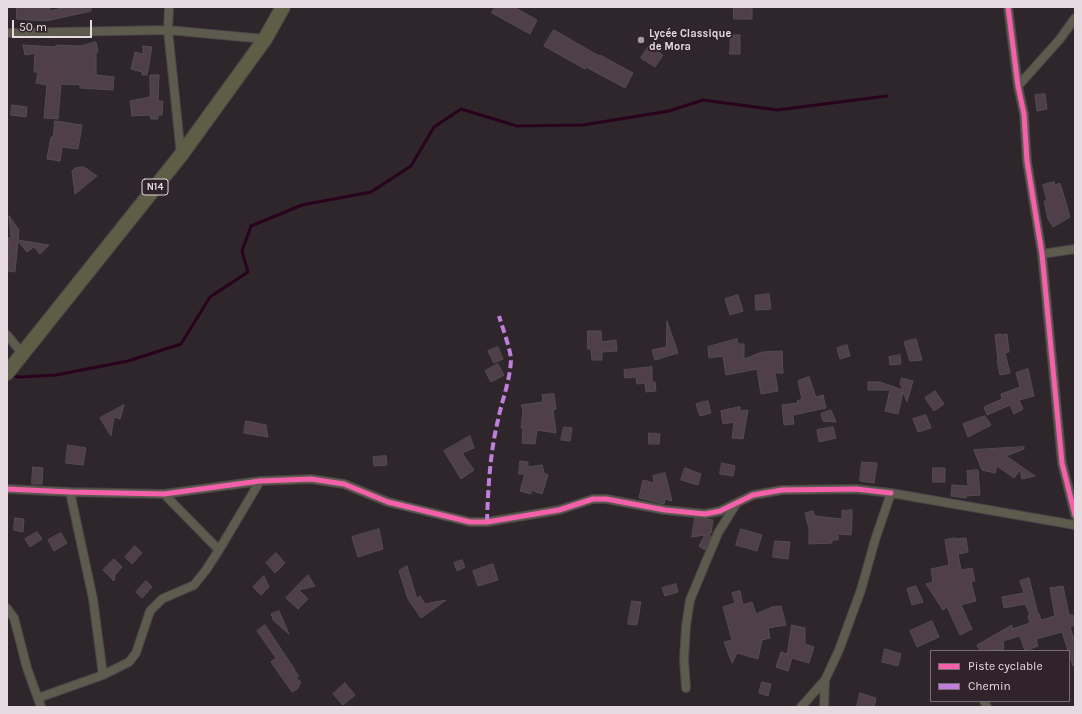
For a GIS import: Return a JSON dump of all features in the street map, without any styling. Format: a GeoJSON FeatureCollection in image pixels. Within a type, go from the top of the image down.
{"type":"FeatureCollection","features":[{"type":"Feature","properties":{"kind":"highway","name":"N14"},"geometry":{"type":"LineString","coordinates":[[7,373],[181,155],[265,39],[283,7]]}},
{"type":"Feature","properties":{"kind":"street"},"geometry":{"type":"LineString","coordinates":[[169,7],[168,30],[181,155]]}},
{"type":"Feature","properties":{"kind":"street"},"geometry":{"type":"LineString","coordinates":[[1008,7],[1018,86],[1024,114],[1029,176],[1042,254],[1062,462],[1075,515]]}},
{"type":"Feature","properties":{"kind":"street"},"geometry":{"type":"LineString","coordinates":[[1018,86],[1060,39],[1075,18]]}},
{"type":"Feature","properties":{"kind":"street"},"geometry":{"type":"LineString","coordinates":[[7,33],[168,30],[265,39]]}},
{"type":"Feature","properties":{"kind":"street"},"geometry":{"type":"LineString","coordinates":[[1042,254],[1075,249]]}},
{"type":"Feature","properties":{"kind":"street"},"geometry":{"type":"LineString","coordinates":[[7,335],[20,357]]}},
{"type":"Feature","properties":{"kind":"street"},"geometry":{"type":"LineString","coordinates":[[7,489],[164,494],[260,481],[311,479],[344,484],[388,502],[470,522],[487,522],[559,510],[593,499],[606,499],[665,510],[705,514],[720,511],[754,495],[782,490],[856,489],[891,493],[1075,525]]}},
{"type":"Feature","properties":{"kind":"street"},"geometry":{"type":"LineString","coordinates":[[38,698],[103,674],[129,662],[136,653],[150,611],[162,599],[194,585],[219,550],[260,481]]}},
{"type":"Feature","properties":{"kind":"street"},"geometry":{"type":"LineString","coordinates":[[70,492],[92,600],[103,674]]}},
{"type":"Feature","properties":{"kind":"street"},"geometry":{"type":"LineString","coordinates":[[801,707],[825,680],[840,650],[861,590],[874,540],[891,493]]}},
{"type":"Feature","properties":{"kind":"street"},"geometry":{"type":"LineString","coordinates":[[164,494],[219,550]]}},
{"type":"Feature","properties":{"kind":"street"},"geometry":{"type":"LineString","coordinates":[[686,688],[684,659],[686,626],[690,600],[718,533],[736,503]]}},
{"type":"Feature","properties":{"kind":"street"},"geometry":{"type":"LineString","coordinates":[[7,608],[14,618],[27,668],[41,707]]}},
{"type":"Feature","properties":{"kind":"street"},"geometry":{"type":"LineString","coordinates":[[824,707],[825,680]]}},
{"type":"Feature","properties":{"kind":"building"},"geometry":{"type":"Polygon","coordinates":[[[17,7],[50,7],[50,11],[66,7],[91,7],[91,11],[46,21],[17,19],[17,7]]]}},
{"type":"Feature","properties":{"kind":"building"},"geometry":{"type":"Polygon","coordinates":[[[495,7],[514,7],[537,20],[530,34],[492,13],[495,7]]]}},
{"type":"Feature","properties":{"kind":"building"},"geometry":{"type":"Polygon","coordinates":[[[734,7],[752,7],[752,19],[734,19],[734,7]]]}},
{"type":"Feature","properties":{"kind":"building"},"geometry":{"type":"Polygon","coordinates":[[[554,30],[599,56],[600,55],[633,73],[625,88],[586,67],[585,69],[544,46],[554,30]]]}},
{"type":"Feature","properties":{"kind":"building"},"geometry":{"type":"Polygon","coordinates":[[[731,35],[740,35],[740,54],[730,54],[731,35]]]}},
{"type":"Feature","properties":{"kind":"building"},"geometry":{"type":"Polygon","coordinates":[[[96,42],[98,52],[96,53],[96,75],[114,77],[113,90],[80,88],[80,85],[61,84],[58,119],[44,118],[47,85],[36,83],[38,72],[34,72],[35,53],[25,55],[23,45],[56,47],[56,45],[80,46],[96,42]]]}},
{"type":"Feature","properties":{"kind":"building"},"geometry":{"type":"Polygon","coordinates":[[[143,46],[152,47],[147,75],[142,75],[142,72],[131,69],[135,52],[143,54],[143,46]]]}},
{"type":"Feature","properties":{"kind":"building"},"geometry":{"type":"Polygon","coordinates":[[[649,46],[663,55],[655,67],[641,58],[649,46]]]}},
{"type":"Feature","properties":{"kind":"building"},"geometry":{"type":"Polygon","coordinates":[[[150,75],[159,75],[158,101],[163,101],[162,115],[158,115],[158,119],[151,119],[150,115],[132,116],[130,101],[150,97],[150,75]]]}},
{"type":"Feature","properties":{"kind":"building"},"geometry":{"type":"Polygon","coordinates":[[[1045,94],[1047,109],[1037,111],[1035,95],[1045,94]]]}},
{"type":"Feature","properties":{"kind":"building"},"geometry":{"type":"Polygon","coordinates":[[[12,105],[27,107],[26,117],[11,115],[12,105]]]}},
{"type":"Feature","properties":{"kind":"building"},"geometry":{"type":"Polygon","coordinates":[[[55,121],[82,125],[78,149],[62,147],[60,161],[47,159],[51,137],[53,137],[55,121]]]}},
{"type":"Feature","properties":{"kind":"building"},"geometry":{"type":"Polygon","coordinates":[[[84,167],[97,176],[75,194],[72,171],[75,168],[84,167]]]}},
{"type":"Feature","properties":{"kind":"building"},"geometry":{"type":"Polygon","coordinates":[[[1054,182],[1055,185],[1060,183],[1070,217],[1053,227],[1048,219],[1044,201],[1047,201],[1043,185],[1054,182]]]}},
{"type":"Feature","properties":{"kind":"building"},"geometry":{"type":"Polygon","coordinates":[[[9,216],[19,230],[18,240],[49,245],[40,254],[34,247],[27,252],[18,241],[15,272],[7,271],[9,251],[7,238],[11,238],[9,216]]]}},
{"type":"Feature","properties":{"kind":"building"},"geometry":{"type":"Polygon","coordinates":[[[769,294],[771,309],[756,310],[755,296],[769,294]]]}},
{"type":"Feature","properties":{"kind":"building"},"geometry":{"type":"Polygon","coordinates":[[[738,295],[743,311],[730,315],[725,299],[738,295]]]}},
{"type":"Feature","properties":{"kind":"building"},"geometry":{"type":"Polygon","coordinates":[[[667,321],[678,353],[655,360],[652,350],[666,347],[667,321]]]}},
{"type":"Feature","properties":{"kind":"building"},"geometry":{"type":"Polygon","coordinates":[[[588,331],[601,331],[602,342],[616,340],[617,351],[602,352],[602,360],[592,360],[591,349],[588,349],[588,331]]]}},
{"type":"Feature","properties":{"kind":"building"},"geometry":{"type":"Polygon","coordinates":[[[1007,334],[1009,352],[1005,353],[1010,373],[1000,375],[995,335],[1007,334]]]}},
{"type":"Feature","properties":{"kind":"building"},"geometry":{"type":"Polygon","coordinates":[[[737,339],[738,344],[744,344],[744,359],[762,352],[782,351],[783,373],[775,373],[778,391],[761,394],[757,369],[726,375],[723,356],[709,358],[708,347],[737,339]]]}},
{"type":"Feature","properties":{"kind":"building"},"geometry":{"type":"Polygon","coordinates":[[[916,339],[922,360],[910,361],[904,342],[916,339]]]}},
{"type":"Feature","properties":{"kind":"building"},"geometry":{"type":"Polygon","coordinates":[[[847,345],[850,356],[840,359],[837,348],[847,345]]]}},
{"type":"Feature","properties":{"kind":"building"},"geometry":{"type":"Polygon","coordinates":[[[498,347],[503,359],[494,363],[488,351],[498,347]]]}},
{"type":"Feature","properties":{"kind":"building"},"geometry":{"type":"Polygon","coordinates":[[[900,355],[901,364],[890,365],[889,357],[900,355]]]}},
{"type":"Feature","properties":{"kind":"building"},"geometry":{"type":"Polygon","coordinates":[[[498,364],[504,375],[491,382],[485,371],[498,364]]]}},
{"type":"Feature","properties":{"kind":"building"},"geometry":{"type":"Polygon","coordinates":[[[652,367],[652,382],[655,382],[656,391],[646,392],[645,383],[637,384],[636,377],[625,378],[624,370],[652,367]]]}},
{"type":"Feature","properties":{"kind":"building"},"geometry":{"type":"Polygon","coordinates":[[[1028,369],[1034,396],[1019,400],[1023,409],[1014,414],[1010,405],[987,415],[984,407],[1002,399],[1001,394],[1020,387],[1016,373],[1028,369]]]}},
{"type":"Feature","properties":{"kind":"building"},"geometry":{"type":"Polygon","coordinates":[[[809,377],[816,397],[823,395],[826,408],[793,415],[794,424],[784,425],[782,405],[798,403],[797,401],[802,399],[798,381],[809,377]]]}},
{"type":"Feature","properties":{"kind":"building"},"geometry":{"type":"Polygon","coordinates":[[[902,378],[913,381],[907,402],[903,392],[898,414],[885,411],[890,390],[868,390],[868,382],[880,382],[903,390],[900,384],[902,378]]]}},
{"type":"Feature","properties":{"kind":"building"},"geometry":{"type":"Polygon","coordinates":[[[935,391],[944,404],[934,411],[925,398],[935,391]]]}},
{"type":"Feature","properties":{"kind":"building"},"geometry":{"type":"Polygon","coordinates":[[[554,394],[556,409],[553,410],[556,433],[537,430],[535,444],[522,443],[523,428],[521,428],[523,410],[521,405],[543,402],[542,395],[554,394]]]}},
{"type":"Feature","properties":{"kind":"building"},"geometry":{"type":"Polygon","coordinates":[[[708,401],[711,413],[700,416],[696,404],[708,401]]]}},
{"type":"Feature","properties":{"kind":"building"},"geometry":{"type":"Polygon","coordinates":[[[124,405],[120,419],[114,417],[111,436],[100,418],[124,405]]]}},
{"type":"Feature","properties":{"kind":"building"},"geometry":{"type":"Polygon","coordinates":[[[740,407],[740,411],[748,410],[743,439],[732,438],[734,422],[723,424],[721,411],[740,407]]]}},
{"type":"Feature","properties":{"kind":"building"},"geometry":{"type":"Polygon","coordinates":[[[831,410],[836,422],[823,421],[821,414],[831,410]]]}},
{"type":"Feature","properties":{"kind":"building"},"geometry":{"type":"Polygon","coordinates":[[[926,415],[931,428],[918,432],[913,419],[926,415]]]}},
{"type":"Feature","properties":{"kind":"building"},"geometry":{"type":"Polygon","coordinates":[[[985,416],[991,425],[968,437],[963,424],[985,416]]]}},
{"type":"Feature","properties":{"kind":"building"},"geometry":{"type":"Polygon","coordinates":[[[246,421],[266,425],[268,437],[244,433],[246,421]]]}},
{"type":"Feature","properties":{"kind":"building"},"geometry":{"type":"Polygon","coordinates":[[[564,427],[572,428],[570,441],[561,440],[564,427]]]}},
{"type":"Feature","properties":{"kind":"building"},"geometry":{"type":"Polygon","coordinates":[[[833,427],[836,438],[819,442],[817,430],[833,427]]]}},
{"type":"Feature","properties":{"kind":"building"},"geometry":{"type":"Polygon","coordinates":[[[649,433],[660,434],[659,444],[649,444],[649,433]]]}},
{"type":"Feature","properties":{"kind":"building"},"geometry":{"type":"Polygon","coordinates":[[[470,436],[474,448],[462,453],[474,470],[461,479],[444,451],[470,436]]]}},
{"type":"Feature","properties":{"kind":"building"},"geometry":{"type":"Polygon","coordinates":[[[68,445],[86,448],[83,465],[66,463],[68,445]]]}},
{"type":"Feature","properties":{"kind":"building"},"geometry":{"type":"Polygon","coordinates":[[[1024,447],[1024,449],[1006,456],[1035,476],[1022,479],[1020,470],[1014,478],[997,466],[995,473],[982,470],[974,450],[1024,447]]]}},
{"type":"Feature","properties":{"kind":"building"},"geometry":{"type":"Polygon","coordinates":[[[386,456],[387,465],[374,466],[373,457],[386,456]]]}},
{"type":"Feature","properties":{"kind":"building"},"geometry":{"type":"Polygon","coordinates":[[[520,461],[528,462],[528,467],[542,465],[544,473],[548,475],[542,494],[531,490],[531,494],[520,491],[525,474],[519,474],[520,461]]]}},
{"type":"Feature","properties":{"kind":"building"},"geometry":{"type":"Polygon","coordinates":[[[862,462],[877,463],[874,483],[860,481],[862,462]]]}},
{"type":"Feature","properties":{"kind":"building"},"geometry":{"type":"Polygon","coordinates":[[[722,463],[735,466],[733,476],[720,474],[722,463]]]}},
{"type":"Feature","properties":{"kind":"building"},"geometry":{"type":"Polygon","coordinates":[[[33,467],[43,468],[42,484],[32,484],[33,467]]]}},
{"type":"Feature","properties":{"kind":"building"},"geometry":{"type":"Polygon","coordinates":[[[685,468],[701,474],[698,485],[681,480],[685,468]]]}},
{"type":"Feature","properties":{"kind":"building"},"geometry":{"type":"Polygon","coordinates":[[[933,468],[945,468],[945,482],[933,482],[933,468]]]}},
{"type":"Feature","properties":{"kind":"building"},"geometry":{"type":"Polygon","coordinates":[[[978,470],[980,495],[966,496],[966,498],[951,496],[952,485],[968,486],[967,471],[978,470]]]}},
{"type":"Feature","properties":{"kind":"building"},"geometry":{"type":"Polygon","coordinates":[[[665,473],[672,501],[665,499],[664,504],[639,498],[643,480],[654,483],[653,476],[665,473]]]}},
{"type":"Feature","properties":{"kind":"building"},"geometry":{"type":"Polygon","coordinates":[[[852,510],[851,535],[838,534],[838,540],[832,540],[832,543],[809,544],[809,529],[805,513],[813,511],[815,516],[842,519],[842,511],[852,510]]]}},
{"type":"Feature","properties":{"kind":"building"},"geometry":{"type":"Polygon","coordinates":[[[15,518],[24,519],[23,532],[14,530],[15,518]]]}},
{"type":"Feature","properties":{"kind":"building"},"geometry":{"type":"Polygon","coordinates":[[[695,518],[713,520],[711,533],[708,534],[711,536],[705,550],[699,546],[705,535],[692,537],[695,518]]]}},
{"type":"Feature","properties":{"kind":"building"},"geometry":{"type":"Polygon","coordinates":[[[379,529],[383,549],[358,557],[352,537],[379,529]]]}},
{"type":"Feature","properties":{"kind":"building"},"geometry":{"type":"Polygon","coordinates":[[[741,529],[762,535],[757,551],[736,545],[741,529]]]}},
{"type":"Feature","properties":{"kind":"building"},"geometry":{"type":"Polygon","coordinates":[[[37,532],[42,539],[30,547],[25,539],[37,532]]]}},
{"type":"Feature","properties":{"kind":"building"},"geometry":{"type":"Polygon","coordinates":[[[61,533],[67,543],[54,551],[48,540],[61,533]]]}},
{"type":"Feature","properties":{"kind":"building"},"geometry":{"type":"Polygon","coordinates":[[[966,538],[968,552],[958,554],[961,570],[972,568],[975,581],[971,582],[976,601],[961,605],[972,629],[960,635],[947,607],[943,610],[926,584],[933,582],[931,569],[949,565],[945,540],[966,538]]]}},
{"type":"Feature","properties":{"kind":"building"},"geometry":{"type":"Polygon","coordinates":[[[775,541],[790,542],[788,559],[773,557],[775,541]]]}},
{"type":"Feature","properties":{"kind":"building"},"geometry":{"type":"Polygon","coordinates":[[[135,546],[142,553],[132,564],[125,557],[135,546]]]}},
{"type":"Feature","properties":{"kind":"building"},"geometry":{"type":"Polygon","coordinates":[[[276,553],[285,563],[275,573],[266,563],[276,553]]]}},
{"type":"Feature","properties":{"kind":"building"},"geometry":{"type":"Polygon","coordinates":[[[114,559],[122,567],[115,575],[114,581],[103,570],[114,559]]]}},
{"type":"Feature","properties":{"kind":"building"},"geometry":{"type":"Polygon","coordinates":[[[462,560],[465,567],[457,571],[454,563],[462,560]]]}},
{"type":"Feature","properties":{"kind":"building"},"geometry":{"type":"Polygon","coordinates":[[[493,564],[498,580],[478,586],[473,571],[493,564]]]}},
{"type":"Feature","properties":{"kind":"building"},"geometry":{"type":"Polygon","coordinates":[[[407,566],[417,599],[420,596],[425,604],[446,600],[421,618],[408,599],[399,571],[407,566]]]}},
{"type":"Feature","properties":{"kind":"building"},"geometry":{"type":"Polygon","coordinates":[[[308,575],[315,586],[299,590],[308,599],[298,609],[286,598],[308,575]]]}},
{"type":"Feature","properties":{"kind":"building"},"geometry":{"type":"Polygon","coordinates":[[[264,576],[269,587],[261,595],[253,587],[264,576]]]}},
{"type":"Feature","properties":{"kind":"building"},"geometry":{"type":"Polygon","coordinates":[[[1029,578],[1038,614],[1041,620],[1055,616],[1050,588],[1063,586],[1069,615],[1073,615],[1075,625],[1070,627],[1075,643],[1075,665],[1073,666],[1070,657],[1070,650],[1068,650],[1062,632],[1036,639],[1038,646],[1028,650],[1025,650],[1020,636],[1003,641],[1004,649],[980,650],[977,645],[1012,625],[1012,629],[1030,623],[1028,616],[1030,614],[1025,604],[1004,608],[1002,597],[1024,593],[1020,581],[1029,578]]]}},
{"type":"Feature","properties":{"kind":"building"},"geometry":{"type":"Polygon","coordinates":[[[146,581],[152,587],[142,598],[136,592],[146,581]]]}},
{"type":"Feature","properties":{"kind":"building"},"geometry":{"type":"Polygon","coordinates":[[[676,584],[678,592],[665,596],[662,588],[676,584]]]}},
{"type":"Feature","properties":{"kind":"building"},"geometry":{"type":"Polygon","coordinates":[[[916,586],[923,602],[912,605],[907,589],[916,586]]]}},
{"type":"Feature","properties":{"kind":"building"},"geometry":{"type":"Polygon","coordinates":[[[740,591],[743,605],[752,602],[756,614],[772,607],[781,606],[786,625],[768,628],[770,638],[762,640],[758,659],[737,653],[732,663],[724,642],[732,640],[723,607],[735,603],[732,593],[740,591]]]}},
{"type":"Feature","properties":{"kind":"building"},"geometry":{"type":"Polygon","coordinates":[[[632,601],[641,602],[637,625],[628,624],[632,601]]]}},
{"type":"Feature","properties":{"kind":"building"},"geometry":{"type":"Polygon","coordinates":[[[279,611],[289,634],[274,621],[271,614],[279,611]]]}},
{"type":"Feature","properties":{"kind":"building"},"geometry":{"type":"Polygon","coordinates":[[[932,621],[939,637],[917,647],[910,631],[932,621]]]}},
{"type":"Feature","properties":{"kind":"building"},"geometry":{"type":"Polygon","coordinates":[[[265,625],[299,676],[296,678],[301,682],[297,689],[292,692],[271,662],[276,658],[257,631],[265,625]]]}},
{"type":"Feature","properties":{"kind":"building"},"geometry":{"type":"Polygon","coordinates":[[[792,625],[805,628],[805,644],[814,647],[809,663],[792,658],[788,671],[776,667],[781,652],[787,654],[792,625]]]}},
{"type":"Feature","properties":{"kind":"building"},"geometry":{"type":"Polygon","coordinates":[[[885,649],[901,654],[898,666],[882,662],[885,649]]]}},
{"type":"Feature","properties":{"kind":"building"},"geometry":{"type":"Polygon","coordinates":[[[762,682],[771,684],[768,696],[759,693],[762,682]]]}},
{"type":"Feature","properties":{"kind":"building"},"geometry":{"type":"Polygon","coordinates":[[[345,683],[355,695],[343,705],[333,694],[345,683]]]}},
{"type":"Feature","properties":{"kind":"building"},"geometry":{"type":"Polygon","coordinates":[[[860,693],[876,698],[874,707],[857,707],[860,693]]]}},
{"type":"Feature","properties":{"kind":"waterway"},"geometry":{"type":"LineString","coordinates":[[11,376],[21,377],[56,375],[128,361],[181,344],[210,297],[248,272],[242,251],[251,226],[302,205],[371,192],[411,166],[434,127],[461,109],[517,126],[583,125],[669,111],[703,100],[777,110],[887,96]]}},
{"type":"Feature","properties":{"kind":"marked path"},"geometry":{"type":"LineString","coordinates":[[487,522],[491,458],[495,432],[506,390],[511,360],[499,316]]}},
{"type":"Feature","properties":{"kind":"cycle path"},"geometry":{"type":"LineString","coordinates":[[1008,7],[1018,86],[1024,114],[1027,161],[1042,254],[1062,463],[1075,515]]}},
{"type":"Feature","properties":{"kind":"cycle path"},"geometry":{"type":"LineString","coordinates":[[7,489],[164,494],[260,481],[311,479],[344,484],[388,502],[470,522],[487,522],[559,510],[593,499],[606,499],[665,510],[705,514],[720,511],[753,495],[782,490],[856,489],[891,493]]}},
{"type":"Feature","properties":{"kind":"place","name":"Lycée Classique de Mora"},"geometry":{"type":"Point","coordinates":[641,40]}}]}
